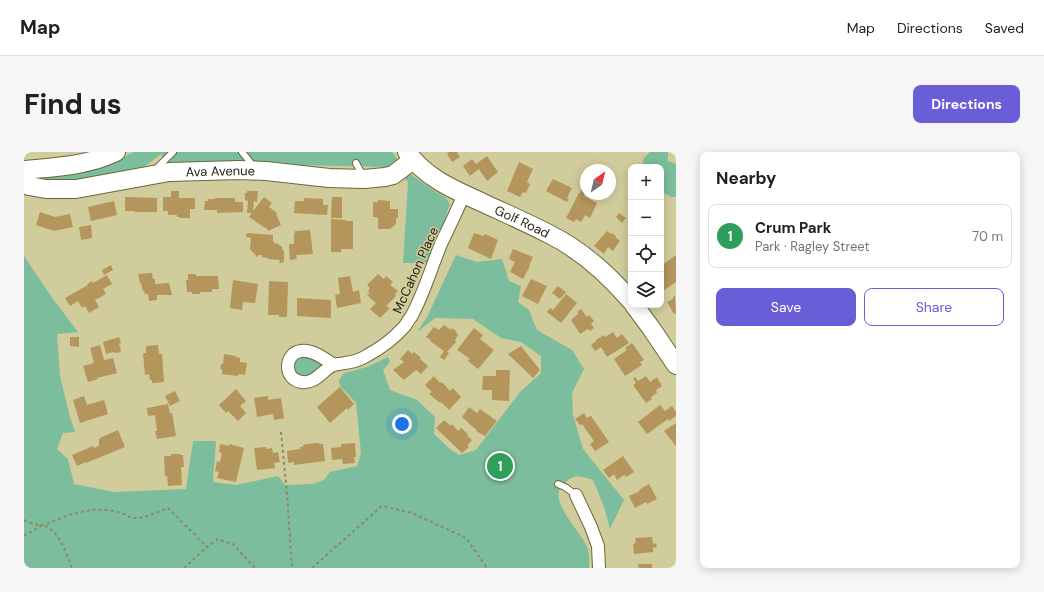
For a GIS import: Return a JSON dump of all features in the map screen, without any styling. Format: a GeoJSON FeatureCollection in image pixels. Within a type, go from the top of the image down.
{"type":"FeatureCollection","features":[{"type":"Feature","properties":{"kind":"street"},"geometry":{"type":"LineString","coordinates":[[24,170],[77,165],[106,157],[116,152]]}},
{"type":"Feature","properties":{"kind":"street","name":"Ava Avenue"},"geometry":{"type":"LineString","coordinates":[[24,183],[29,186],[46,189],[76,189],[169,172],[239,170],[329,178],[364,179],[385,177],[393,174],[410,156]]}},
{"type":"Feature","properties":{"kind":"street","name":"Golf Road"},"geometry":{"type":"LineString","coordinates":[[410,156],[433,178],[550,234],[575,250],[599,267],[628,298]]}},
{"type":"Feature","properties":{"kind":"street","name":"McCahon Place"},"geometry":{"type":"LineString","coordinates":[[334,365],[347,363],[367,356],[385,345],[405,326],[415,310],[426,286],[441,244],[464,194]]}},
{"type":"Feature","properties":{"kind":"street"},"geometry":{"type":"LineString","coordinates":[[636,308],[676,365]]}},
{"type":"Feature","properties":{"kind":"street"},"geometry":{"type":"LineString","coordinates":[[576,495],[598,546],[599,568]]}},
{"type":"Feature","properties":{"kind":"lane"},"geometry":{"type":"LineString","coordinates":[[149,176],[173,152]]}},
{"type":"Feature","properties":{"kind":"lane"},"geometry":{"type":"LineString","coordinates":[[242,152],[257,171]]}},
{"type":"Feature","properties":{"kind":"lane"},"geometry":{"type":"LineString","coordinates":[[356,163],[364,179]]}},
{"type":"Feature","properties":{"kind":"lane"},"geometry":{"type":"LineString","coordinates":[[558,484],[576,495]]}},
{"type":"Feature","properties":{"kind":"path"},"geometry":{"type":"LineString","coordinates":[[280,432],[287,494],[292,568]]}},
{"type":"Feature","properties":{"kind":"path"},"geometry":{"type":"LineString","coordinates":[[312,568],[382,506],[412,512],[466,538],[487,568]]}},
{"type":"Feature","properties":{"kind":"path"},"geometry":{"type":"LineString","coordinates":[[24,520],[35,525],[42,525],[80,512],[98,509],[120,513],[133,518],[154,514],[168,508],[207,547]]}},
{"type":"Feature","properties":{"kind":"path"},"geometry":{"type":"LineString","coordinates":[[24,536],[42,525],[47,526],[56,535],[61,543],[72,568]]}},
{"type":"Feature","properties":{"kind":"path"},"geometry":{"type":"LineString","coordinates":[[184,568],[218,539],[232,543],[255,568]]}},
{"type":"Feature","properties":{"kind":"green space"},"geometry":{"type":"Polygon","coordinates":[[[134,152],[392,152],[400,163],[392,167],[238,164],[168,168],[161,154],[145,166],[117,176],[73,184],[25,178],[40,177],[41,179],[101,167],[134,152]]]}},
{"type":"Feature","properties":{"kind":"green space"},"geometry":{"type":"Polygon","coordinates":[[[650,152],[668,152],[668,161],[676,164],[676,197],[671,197],[664,193],[664,164],[643,164],[644,158],[650,152]]]}},
{"type":"Feature","properties":{"kind":"green space"},"geometry":{"type":"Polygon","coordinates":[[[409,173],[445,197],[450,205],[440,236],[427,263],[403,263],[408,182],[404,178],[409,173]]]}},
{"type":"Feature","properties":{"kind":"green space"},"geometry":{"type":"Polygon","coordinates":[[[456,255],[477,262],[502,259],[509,281],[521,286],[518,302],[529,310],[537,330],[572,350],[584,369],[572,393],[573,415],[583,449],[624,500],[610,529],[604,507],[593,480],[575,477],[562,485],[559,489],[560,504],[588,549],[589,568],[24,568],[24,256],[53,299],[78,332],[57,334],[60,376],[75,432],[63,433],[57,449],[68,459],[74,484],[114,492],[186,489],[193,441],[216,441],[213,482],[236,485],[278,476],[285,485],[313,484],[324,480],[330,472],[357,466],[361,453],[356,403],[340,386],[339,380],[344,373],[367,367],[388,357],[390,362],[383,370],[390,390],[417,400],[435,417],[434,434],[450,449],[459,455],[476,450],[520,392],[541,373],[541,356],[521,342],[501,338],[473,319],[435,318],[417,332],[427,317],[456,255]]]}},
{"type":"Feature","properties":{"kind":"green space"},"geometry":{"type":"Polygon","coordinates":[[[302,356],[320,362],[324,367],[311,375],[301,377],[293,370],[295,360],[302,356]]]}},
{"type":"Feature","properties":{"kind":"building"},"geometry":{"type":"Polygon","coordinates":[[[449,152],[457,152],[460,157],[452,162],[447,154],[449,152]]]}},
{"type":"Feature","properties":{"kind":"building"},"geometry":{"type":"Polygon","coordinates":[[[487,156],[498,172],[487,181],[479,169],[470,176],[463,166],[472,159],[476,164],[487,156]]]}},
{"type":"Feature","properties":{"kind":"building"},"geometry":{"type":"Polygon","coordinates":[[[519,162],[533,169],[527,182],[530,184],[526,193],[523,192],[520,197],[507,191],[519,162]]]}},
{"type":"Feature","properties":{"kind":"building"},"geometry":{"type":"Polygon","coordinates":[[[553,179],[572,188],[567,198],[569,199],[567,202],[546,191],[553,179]]]}},
{"type":"Feature","properties":{"kind":"building"},"geometry":{"type":"Polygon","coordinates":[[[171,191],[179,191],[179,198],[195,198],[195,209],[190,209],[190,218],[180,218],[177,217],[177,215],[168,215],[168,211],[163,211],[163,197],[171,197],[171,191]]]}},
{"type":"Feature","properties":{"kind":"building"},"geometry":{"type":"Polygon","coordinates":[[[247,191],[258,191],[257,202],[254,201],[253,211],[264,197],[272,203],[269,207],[277,213],[276,214],[281,225],[268,231],[266,227],[265,228],[249,217],[252,213],[247,213],[248,201],[245,200],[245,193],[247,193],[247,191]]]}},
{"type":"Feature","properties":{"kind":"building"},"geometry":{"type":"Polygon","coordinates":[[[579,193],[580,200],[591,200],[597,203],[590,218],[585,215],[581,222],[576,219],[574,222],[566,218],[579,193]]]}},
{"type":"Feature","properties":{"kind":"building"},"geometry":{"type":"Polygon","coordinates":[[[125,197],[157,198],[157,212],[125,211],[125,197]]]}},
{"type":"Feature","properties":{"kind":"building"},"geometry":{"type":"Polygon","coordinates":[[[332,197],[342,197],[342,218],[331,218],[332,197]]]}},
{"type":"Feature","properties":{"kind":"building"},"geometry":{"type":"Polygon","coordinates":[[[215,198],[235,198],[235,202],[243,202],[243,212],[217,213],[217,210],[204,210],[205,201],[215,198]]]}},
{"type":"Feature","properties":{"kind":"building"},"geometry":{"type":"Polygon","coordinates":[[[304,198],[323,199],[323,205],[328,205],[327,215],[294,213],[295,201],[304,201],[304,198]]]}},
{"type":"Feature","properties":{"kind":"building"},"geometry":{"type":"Polygon","coordinates":[[[378,200],[390,201],[390,209],[398,209],[396,224],[390,229],[378,229],[378,218],[373,217],[373,202],[378,202],[378,200]]]}},
{"type":"Feature","properties":{"kind":"building"},"geometry":{"type":"Polygon","coordinates":[[[114,201],[117,215],[91,221],[88,207],[114,201]]]}},
{"type":"Feature","properties":{"kind":"building"},"geometry":{"type":"Polygon","coordinates":[[[40,212],[55,217],[70,214],[73,227],[54,231],[36,225],[40,212]]]}},
{"type":"Feature","properties":{"kind":"building"},"geometry":{"type":"Polygon","coordinates":[[[619,213],[626,218],[622,223],[616,217],[619,213]]]}},
{"type":"Feature","properties":{"kind":"building"},"geometry":{"type":"Polygon","coordinates":[[[331,219],[353,221],[353,249],[341,249],[341,252],[331,252],[331,219]]]}},
{"type":"Feature","properties":{"kind":"building"},"geometry":{"type":"Polygon","coordinates":[[[91,225],[92,238],[81,240],[79,227],[91,225]]]}},
{"type":"Feature","properties":{"kind":"building"},"geometry":{"type":"Polygon","coordinates":[[[310,230],[313,254],[296,255],[297,259],[290,260],[289,244],[294,244],[295,231],[310,230]]]}},
{"type":"Feature","properties":{"kind":"building"},"geometry":{"type":"Polygon","coordinates":[[[607,231],[616,236],[615,237],[620,241],[613,251],[608,247],[604,254],[594,246],[607,231]]]}},
{"type":"Feature","properties":{"kind":"building"},"geometry":{"type":"Polygon","coordinates":[[[247,233],[273,235],[273,241],[275,244],[277,243],[284,251],[284,261],[279,263],[280,260],[268,259],[262,257],[262,255],[257,257],[250,249],[251,238],[246,237],[247,233]]]}},
{"type":"Feature","properties":{"kind":"building"},"geometry":{"type":"Polygon","coordinates":[[[474,233],[484,236],[485,234],[498,240],[491,259],[468,248],[474,233]]]}},
{"type":"Feature","properties":{"kind":"building"},"geometry":{"type":"Polygon","coordinates":[[[513,249],[533,257],[523,279],[510,272],[515,262],[509,259],[513,249]]]}},
{"type":"Feature","properties":{"kind":"building"},"geometry":{"type":"Polygon","coordinates":[[[676,255],[676,282],[664,290],[664,272],[664,264],[676,255]]]}},
{"type":"Feature","properties":{"kind":"building"},"geometry":{"type":"Polygon","coordinates":[[[111,265],[113,270],[104,275],[102,270],[111,265]]]}},
{"type":"Feature","properties":{"kind":"building"},"geometry":{"type":"Polygon","coordinates":[[[152,273],[153,279],[155,279],[155,284],[169,283],[172,295],[157,295],[157,300],[149,301],[148,294],[145,294],[143,291],[138,274],[152,273]]]}},
{"type":"Feature","properties":{"kind":"building"},"geometry":{"type":"Polygon","coordinates":[[[188,274],[196,274],[196,276],[218,276],[219,289],[212,289],[212,292],[200,292],[200,294],[192,294],[192,292],[187,292],[186,280],[188,280],[188,274]]]}},
{"type":"Feature","properties":{"kind":"building"},"geometry":{"type":"Polygon","coordinates":[[[378,274],[384,279],[386,276],[393,282],[390,285],[398,291],[395,294],[396,296],[386,306],[390,308],[380,318],[370,309],[376,303],[367,295],[370,293],[368,291],[370,288],[367,285],[378,274]]]}},
{"type":"Feature","properties":{"kind":"building"},"geometry":{"type":"Polygon","coordinates":[[[107,275],[112,284],[103,289],[106,294],[95,300],[99,307],[89,313],[85,306],[82,308],[78,301],[70,306],[65,298],[88,285],[87,284],[92,281],[93,283],[107,275]]]}},
{"type":"Feature","properties":{"kind":"building"},"geometry":{"type":"Polygon","coordinates":[[[350,276],[353,292],[359,290],[361,303],[337,308],[335,295],[340,294],[338,278],[350,276]]]}},
{"type":"Feature","properties":{"kind":"building"},"geometry":{"type":"Polygon","coordinates":[[[531,279],[547,286],[538,304],[522,296],[531,279]]]}},
{"type":"Feature","properties":{"kind":"building"},"geometry":{"type":"Polygon","coordinates":[[[233,280],[258,284],[255,303],[243,302],[242,310],[230,308],[233,280]]]}},
{"type":"Feature","properties":{"kind":"building"},"geometry":{"type":"Polygon","coordinates":[[[269,281],[288,282],[287,317],[268,315],[269,281]]]}},
{"type":"Feature","properties":{"kind":"building"},"geometry":{"type":"Polygon","coordinates":[[[558,286],[566,292],[560,299],[552,293],[558,286]]]}},
{"type":"Feature","properties":{"kind":"building"},"geometry":{"type":"Polygon","coordinates":[[[566,294],[577,303],[561,323],[547,312],[550,308],[553,310],[566,294]]]}},
{"type":"Feature","properties":{"kind":"building"},"geometry":{"type":"Polygon","coordinates":[[[675,295],[676,313],[674,314],[667,302],[674,298],[673,297],[675,295]]]}},
{"type":"Feature","properties":{"kind":"building"},"geometry":{"type":"Polygon","coordinates":[[[297,298],[331,300],[331,318],[297,316],[297,298]]]}},
{"type":"Feature","properties":{"kind":"building"},"geometry":{"type":"Polygon","coordinates":[[[581,309],[587,317],[589,315],[594,321],[591,324],[594,328],[590,331],[588,329],[580,334],[571,320],[581,309]]]}},
{"type":"Feature","properties":{"kind":"building"},"geometry":{"type":"Polygon","coordinates":[[[444,325],[451,330],[452,328],[458,335],[455,340],[456,342],[447,352],[449,353],[444,360],[440,357],[444,351],[426,337],[434,327],[439,330],[444,325]]]}},
{"type":"Feature","properties":{"kind":"building"},"geometry":{"type":"Polygon","coordinates":[[[474,328],[483,335],[480,339],[494,350],[478,369],[468,361],[470,359],[457,350],[474,328]]]}},
{"type":"Feature","properties":{"kind":"building"},"geometry":{"type":"Polygon","coordinates":[[[613,332],[617,338],[622,334],[629,343],[607,357],[601,347],[595,351],[591,345],[604,335],[605,337],[613,332]]]}},
{"type":"Feature","properties":{"kind":"building"},"geometry":{"type":"Polygon","coordinates":[[[70,337],[79,337],[79,347],[70,346],[70,337]]]}},
{"type":"Feature","properties":{"kind":"building"},"geometry":{"type":"Polygon","coordinates":[[[119,337],[121,352],[106,354],[103,342],[119,337]]]}},
{"type":"Feature","properties":{"kind":"building"},"geometry":{"type":"Polygon","coordinates":[[[632,343],[644,360],[640,362],[642,365],[625,376],[614,359],[627,350],[625,348],[632,343]]]}},
{"type":"Feature","properties":{"kind":"building"},"geometry":{"type":"Polygon","coordinates":[[[100,345],[104,360],[113,358],[117,373],[88,382],[83,366],[94,363],[90,348],[100,345]]]}},
{"type":"Feature","properties":{"kind":"building"},"geometry":{"type":"Polygon","coordinates":[[[158,345],[159,354],[162,354],[164,382],[152,383],[149,374],[145,375],[143,353],[146,353],[146,346],[158,345]]]}},
{"type":"Feature","properties":{"kind":"building"},"geometry":{"type":"Polygon","coordinates":[[[521,346],[540,370],[533,378],[508,354],[521,346]]]}},
{"type":"Feature","properties":{"kind":"building"},"geometry":{"type":"Polygon","coordinates":[[[408,350],[412,354],[414,352],[428,366],[421,374],[416,370],[404,380],[393,370],[404,362],[400,359],[408,350]]]}},
{"type":"Feature","properties":{"kind":"building"},"geometry":{"type":"Polygon","coordinates":[[[224,354],[236,356],[235,357],[240,358],[240,362],[247,363],[245,375],[238,374],[238,376],[222,374],[222,369],[220,369],[221,364],[223,364],[224,354]]]}},
{"type":"Feature","properties":{"kind":"building"},"geometry":{"type":"Polygon","coordinates":[[[496,370],[510,370],[509,401],[492,400],[492,390],[482,390],[483,376],[496,376],[496,370]]]}},
{"type":"Feature","properties":{"kind":"building"},"geometry":{"type":"Polygon","coordinates":[[[434,376],[450,391],[453,388],[461,397],[449,410],[441,402],[440,403],[429,394],[432,392],[425,385],[434,376]]]}},
{"type":"Feature","properties":{"kind":"building"},"geometry":{"type":"Polygon","coordinates":[[[646,376],[650,382],[657,377],[662,386],[656,390],[657,393],[651,397],[652,399],[646,403],[633,385],[636,383],[633,378],[635,377],[638,381],[646,376]]]}},
{"type":"Feature","properties":{"kind":"building"},"geometry":{"type":"Polygon","coordinates":[[[340,387],[354,404],[348,410],[347,408],[330,423],[317,407],[340,387]]]}},
{"type":"Feature","properties":{"kind":"building"},"geometry":{"type":"Polygon","coordinates":[[[236,389],[246,401],[240,406],[246,413],[238,421],[228,411],[226,413],[219,405],[236,389]]]}},
{"type":"Feature","properties":{"kind":"building"},"geometry":{"type":"Polygon","coordinates":[[[175,391],[180,401],[170,406],[165,396],[175,391]]]}},
{"type":"Feature","properties":{"kind":"building"},"geometry":{"type":"Polygon","coordinates":[[[84,396],[87,405],[104,400],[108,414],[80,423],[73,400],[84,396]]]}},
{"type":"Feature","properties":{"kind":"building"},"geometry":{"type":"Polygon","coordinates":[[[268,396],[268,400],[281,398],[284,418],[274,420],[273,414],[257,417],[254,398],[268,396]]]}},
{"type":"Feature","properties":{"kind":"building"},"geometry":{"type":"Polygon","coordinates":[[[168,404],[170,413],[172,413],[176,436],[157,439],[155,431],[157,431],[155,415],[148,416],[147,408],[168,404]]]}},
{"type":"Feature","properties":{"kind":"building"},"geometry":{"type":"Polygon","coordinates":[[[660,405],[665,411],[672,406],[676,412],[676,416],[669,421],[668,419],[647,434],[638,422],[660,405]]]}},
{"type":"Feature","properties":{"kind":"building"},"geometry":{"type":"Polygon","coordinates":[[[469,407],[477,413],[480,409],[497,421],[485,436],[476,431],[477,430],[462,417],[469,407]]]}},
{"type":"Feature","properties":{"kind":"building"},"geometry":{"type":"Polygon","coordinates":[[[584,413],[587,418],[591,416],[609,442],[595,451],[590,444],[594,441],[582,424],[580,425],[575,419],[584,413]]]}},
{"type":"Feature","properties":{"kind":"building"},"geometry":{"type":"Polygon","coordinates":[[[444,420],[451,426],[452,424],[458,431],[461,428],[472,440],[467,446],[469,447],[462,453],[436,428],[444,420]]]}},
{"type":"Feature","properties":{"kind":"building"},"geometry":{"type":"Polygon","coordinates":[[[676,423],[676,446],[664,431],[676,423]]]}},
{"type":"Feature","properties":{"kind":"building"},"geometry":{"type":"Polygon","coordinates":[[[118,430],[125,447],[77,466],[72,455],[93,446],[94,448],[99,446],[100,438],[118,430]]]}},
{"type":"Feature","properties":{"kind":"building"},"geometry":{"type":"Polygon","coordinates":[[[355,443],[355,463],[343,464],[342,459],[332,460],[331,448],[341,447],[341,444],[355,443]]]}},
{"type":"Feature","properties":{"kind":"building"},"geometry":{"type":"Polygon","coordinates":[[[220,444],[229,446],[229,444],[244,448],[236,482],[217,478],[219,472],[215,471],[217,461],[220,462],[222,453],[219,452],[220,444]]]}},
{"type":"Feature","properties":{"kind":"building"},"geometry":{"type":"Polygon","coordinates":[[[307,444],[323,444],[325,461],[294,465],[294,462],[288,463],[287,451],[300,449],[300,447],[307,444]]]}},
{"type":"Feature","properties":{"kind":"building"},"geometry":{"type":"Polygon","coordinates":[[[266,447],[266,449],[272,448],[273,453],[278,452],[280,462],[274,463],[275,468],[257,470],[254,448],[266,447]]]}},
{"type":"Feature","properties":{"kind":"building"},"geometry":{"type":"Polygon","coordinates":[[[171,454],[183,455],[184,467],[181,467],[182,485],[168,486],[167,476],[165,476],[164,456],[171,456],[171,454]]]}},
{"type":"Feature","properties":{"kind":"building"},"geometry":{"type":"Polygon","coordinates":[[[623,456],[634,472],[626,477],[624,475],[617,480],[614,474],[609,478],[603,470],[623,456]]]}},
{"type":"Feature","properties":{"kind":"building"},"geometry":{"type":"Polygon","coordinates":[[[649,484],[657,499],[647,504],[646,502],[635,508],[629,496],[640,491],[639,490],[649,484]]]}},
{"type":"Feature","properties":{"kind":"building"},"geometry":{"type":"Polygon","coordinates":[[[652,537],[653,545],[654,543],[657,546],[655,548],[653,547],[653,552],[634,554],[633,544],[636,543],[635,538],[652,537]]]}},
{"type":"Feature","properties":{"kind":"building"},"geometry":{"type":"Polygon","coordinates":[[[638,564],[652,564],[652,568],[639,568],[638,564]]]}},
{"type":"Feature","properties":{"kind":"place","name":"Crum Park"},"geometry":{"type":"Point","coordinates":[500,466]}}]}
